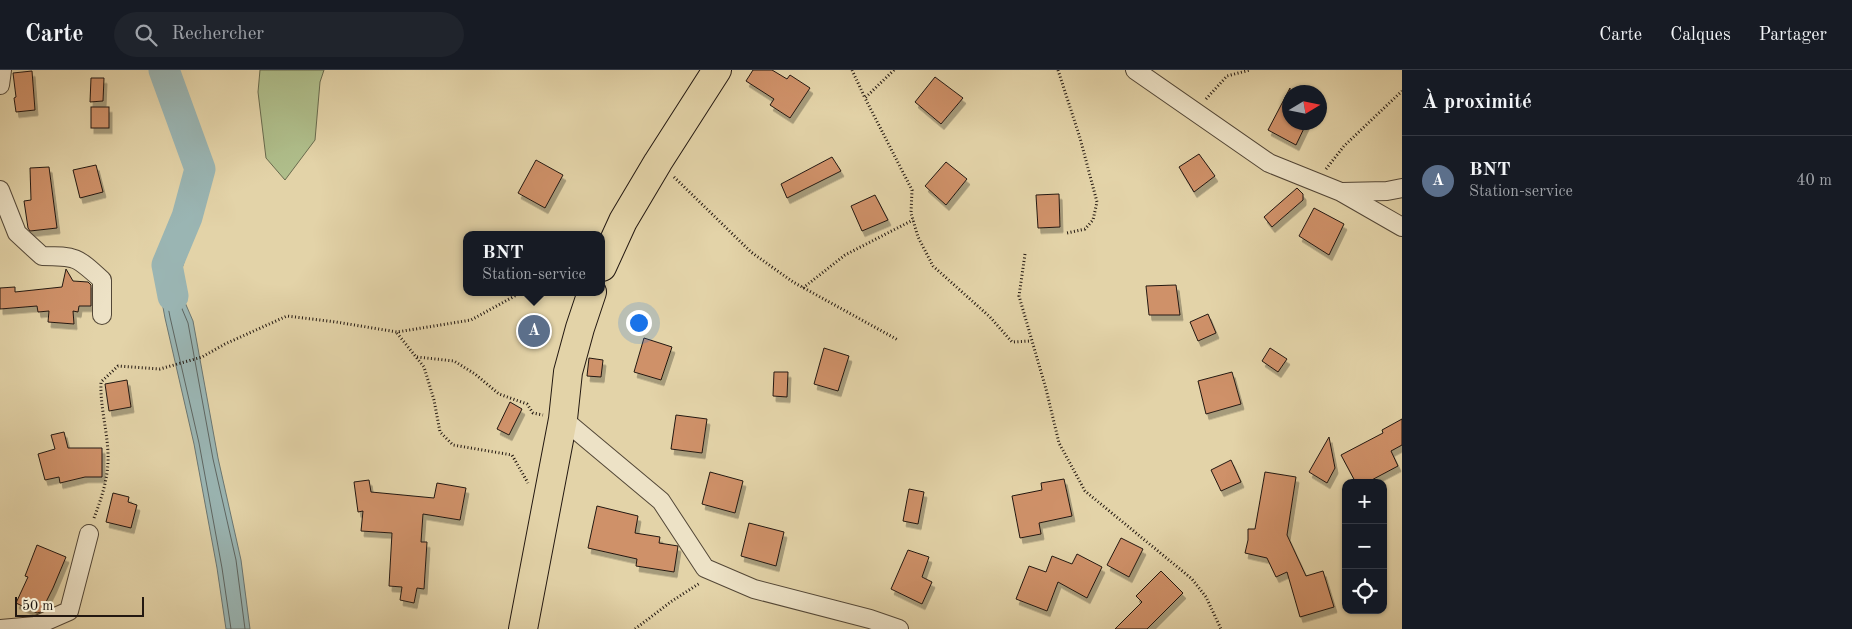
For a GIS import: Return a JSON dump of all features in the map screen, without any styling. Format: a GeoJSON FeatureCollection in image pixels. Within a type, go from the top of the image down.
{"type":"FeatureCollection","features":[{"type":"Feature","properties":{"kind":"highway"},"geometry":{"type":"LineString","coordinates":[[605,260],[623,221],[717,70]]}},
{"type":"Feature","properties":{"kind":"highway"},"geometry":{"type":"LineString","coordinates":[[522,629],[564,419],[568,372],[591,296]]}},
{"type":"Feature","properties":{"kind":"street"},"geometry":{"type":"LineString","coordinates":[[0,85],[2,70]]}},
{"type":"Feature","properties":{"kind":"street"},"geometry":{"type":"LineString","coordinates":[[1135,70],[1269,163],[1341,192],[1402,227]]}},
{"type":"Feature","properties":{"kind":"street"},"geometry":{"type":"LineString","coordinates":[[1341,192],[1387,191],[1402,188]]}},
{"type":"Feature","properties":{"kind":"street"},"geometry":{"type":"LineString","coordinates":[[0,190],[17,233],[42,256],[68,256],[83,262],[102,280],[102,315]]}},
{"type":"Feature","properties":{"kind":"street"},"geometry":{"type":"LineString","coordinates":[[564,419],[661,501],[705,568],[754,589],[870,619],[900,629]]}},
{"type":"Feature","properties":{"kind":"street"},"geometry":{"type":"LineString","coordinates":[[0,629],[35,626],[69,610],[89,534]]}},
{"type":"Feature","properties":{"kind":"path"},"geometry":{"type":"LineString","coordinates":[[852,70],[912,190],[911,213],[918,236],[933,266],[990,317],[1012,342],[1032,341]]}},
{"type":"Feature","properties":{"kind":"path"},"geometry":{"type":"LineString","coordinates":[[865,98],[894,70]]}},
{"type":"Feature","properties":{"kind":"path"},"geometry":{"type":"LineString","coordinates":[[1058,70],[1080,138],[1097,202],[1094,220],[1085,229],[1067,233]]}},
{"type":"Feature","properties":{"kind":"path"},"geometry":{"type":"LineString","coordinates":[[1194,112],[1227,76],[1250,70]]}},
{"type":"Feature","properties":{"kind":"path"},"geometry":{"type":"LineString","coordinates":[[1316,182],[1344,146],[1402,92]]}},
{"type":"Feature","properties":{"kind":"path"},"geometry":{"type":"LineString","coordinates":[[658,162],[750,252],[803,288],[898,340]]}},
{"type":"Feature","properties":{"kind":"path"},"geometry":{"type":"LineString","coordinates":[[803,288],[845,255],[913,220]]}},
{"type":"Feature","properties":{"kind":"path"},"geometry":{"type":"LineString","coordinates":[[1025,254],[1019,296],[1046,388],[1059,443],[1085,491],[1192,579],[1206,597],[1222,629]]}},
{"type":"Feature","properties":{"kind":"path"},"geometry":{"type":"LineString","coordinates":[[89,534],[104,491],[108,454],[100,401],[101,382],[118,366],[160,369],[175,365],[202,357],[225,344],[287,316],[397,332],[471,320],[515,296]]}},
{"type":"Feature","properties":{"kind":"path"},"geometry":{"type":"LineString","coordinates":[[397,332],[424,367],[440,432],[453,445],[512,454],[532,490],[547,507]]}},
{"type":"Feature","properties":{"kind":"path"},"geometry":{"type":"LineString","coordinates":[[417,356],[454,360],[499,394],[527,404],[533,413],[564,419]]}},
{"type":"Feature","properties":{"kind":"path"},"geometry":{"type":"LineString","coordinates":[[635,629],[713,572]]}},
{"type":"Feature","properties":{"kind":"green space"},"geometry":{"type":"Polygon","coordinates":[[[260,70],[324,70],[320,82],[315,140],[285,180],[266,158],[258,92],[260,70]]]}},
{"type":"Feature","properties":{"kind":"water"},"geometry":{"type":"Polygon","coordinates":[[[159,254],[185,259],[177,284],[193,321],[218,458],[241,560],[250,629],[226,629],[217,568],[194,444],[159,286],[159,254]]]}},
{"type":"Feature","properties":{"kind":"building"},"geometry":{"type":"Polygon","coordinates":[[[753,70],[772,70],[787,79],[790,75],[810,88],[790,118],[770,105],[774,99],[746,81],[753,70]]]}},
{"type":"Feature","properties":{"kind":"building"},"geometry":{"type":"Polygon","coordinates":[[[32,71],[35,110],[16,112],[13,73],[32,71]]]}},
{"type":"Feature","properties":{"kind":"building"},"geometry":{"type":"Polygon","coordinates":[[[935,77],[963,98],[941,124],[915,102],[935,77]]]}},
{"type":"Feature","properties":{"kind":"building"},"geometry":{"type":"Polygon","coordinates":[[[91,78],[104,78],[103,101],[90,102],[91,78]]]}},
{"type":"Feature","properties":{"kind":"building"},"geometry":{"type":"Polygon","coordinates":[[[1282,103],[1282,130],[1303,130],[1296,145],[1268,130],[1282,103]]]}},
{"type":"Feature","properties":{"kind":"building"},"geometry":{"type":"Polygon","coordinates":[[[91,107],[109,107],[109,128],[91,128],[91,107]]]}},
{"type":"Feature","properties":{"kind":"building"},"geometry":{"type":"Polygon","coordinates":[[[1199,154],[1215,176],[1194,192],[1179,167],[1199,154]]]}},
{"type":"Feature","properties":{"kind":"building"},"geometry":{"type":"Polygon","coordinates":[[[832,157],[841,171],[787,198],[781,184],[832,157]]]}},
{"type":"Feature","properties":{"kind":"building"},"geometry":{"type":"Polygon","coordinates":[[[536,160],[563,175],[545,208],[518,193],[536,160]]]}},
{"type":"Feature","properties":{"kind":"building"},"geometry":{"type":"Polygon","coordinates":[[[946,162],[967,179],[946,205],[925,186],[946,162]]]}},
{"type":"Feature","properties":{"kind":"building"},"geometry":{"type":"Polygon","coordinates":[[[96,165],[103,192],[80,198],[73,170],[96,165]]]}},
{"type":"Feature","properties":{"kind":"building"},"geometry":{"type":"Polygon","coordinates":[[[49,167],[57,228],[30,231],[24,201],[31,200],[30,168],[49,167]]]}},
{"type":"Feature","properties":{"kind":"building"},"geometry":{"type":"Polygon","coordinates":[[[1297,188],[1303,194],[1303,200],[1272,227],[1264,217],[1297,188]]]}},
{"type":"Feature","properties":{"kind":"building"},"geometry":{"type":"Polygon","coordinates":[[[1059,194],[1060,227],[1038,228],[1036,195],[1059,194]]]}},
{"type":"Feature","properties":{"kind":"building"},"geometry":{"type":"Polygon","coordinates":[[[875,195],[888,220],[862,231],[851,206],[875,195]]]}},
{"type":"Feature","properties":{"kind":"building"},"geometry":{"type":"Polygon","coordinates":[[[1314,208],[1344,224],[1329,255],[1299,236],[1314,208]]]}},
{"type":"Feature","properties":{"kind":"building"},"geometry":{"type":"Polygon","coordinates":[[[66,269],[73,281],[88,282],[91,285],[91,306],[79,306],[78,312],[73,311],[74,324],[48,322],[49,311],[38,312],[37,306],[0,309],[0,288],[15,287],[15,292],[62,287],[66,269]]]}},
{"type":"Feature","properties":{"kind":"building"},"geometry":{"type":"Polygon","coordinates":[[[1176,285],[1180,315],[1149,315],[1146,286],[1176,285]]]}},
{"type":"Feature","properties":{"kind":"building"},"geometry":{"type":"Polygon","coordinates":[[[1208,314],[1216,333],[1198,341],[1190,322],[1208,314]]]}},
{"type":"Feature","properties":{"kind":"building"},"geometry":{"type":"Polygon","coordinates":[[[644,338],[672,347],[661,380],[634,372],[644,338]]]}},
{"type":"Feature","properties":{"kind":"building"},"geometry":{"type":"Polygon","coordinates":[[[824,348],[849,356],[838,391],[814,384],[824,348]]]}},
{"type":"Feature","properties":{"kind":"building"},"geometry":{"type":"Polygon","coordinates":[[[1270,348],[1287,359],[1278,372],[1262,361],[1270,348]]]}},
{"type":"Feature","properties":{"kind":"building"},"geometry":{"type":"Polygon","coordinates":[[[589,358],[603,360],[601,377],[587,376],[589,358]]]}},
{"type":"Feature","properties":{"kind":"building"},"geometry":{"type":"Polygon","coordinates":[[[774,372],[788,372],[787,397],[773,396],[774,372]]]}},
{"type":"Feature","properties":{"kind":"building"},"geometry":{"type":"Polygon","coordinates":[[[1232,372],[1241,404],[1206,414],[1198,381],[1232,372]]]}},
{"type":"Feature","properties":{"kind":"building"},"geometry":{"type":"Polygon","coordinates":[[[127,380],[131,407],[109,411],[105,384],[127,380]]]}},
{"type":"Feature","properties":{"kind":"building"},"geometry":{"type":"Polygon","coordinates":[[[510,402],[522,409],[509,435],[497,429],[510,402]]]}},
{"type":"Feature","properties":{"kind":"building"},"geometry":{"type":"Polygon","coordinates":[[[676,415],[707,419],[702,453],[671,449],[676,415]]]}},
{"type":"Feature","properties":{"kind":"building"},"geometry":{"type":"Polygon","coordinates":[[[1402,419],[1402,445],[1391,451],[1398,466],[1374,479],[1354,479],[1341,455],[1383,433],[1382,430],[1402,419]]]}},
{"type":"Feature","properties":{"kind":"building"},"geometry":{"type":"Polygon","coordinates":[[[64,432],[68,448],[102,448],[102,477],[85,477],[60,483],[59,477],[45,480],[38,454],[55,449],[51,435],[64,432]]]}},
{"type":"Feature","properties":{"kind":"building"},"geometry":{"type":"Polygon","coordinates":[[[1329,437],[1335,468],[1327,483],[1309,472],[1329,437]]]}},
{"type":"Feature","properties":{"kind":"building"},"geometry":{"type":"Polygon","coordinates":[[[1231,460],[1241,482],[1221,491],[1211,470],[1231,460]]]}},
{"type":"Feature","properties":{"kind":"building"},"geometry":{"type":"Polygon","coordinates":[[[710,472],[743,481],[735,513],[702,504],[710,472]]]}},
{"type":"Feature","properties":{"kind":"building"},"geometry":{"type":"Polygon","coordinates":[[[1265,472],[1296,477],[1287,535],[1306,576],[1323,571],[1334,607],[1300,617],[1287,572],[1276,577],[1267,558],[1245,553],[1248,529],[1255,529],[1265,472]]]}},
{"type":"Feature","properties":{"kind":"building"},"geometry":{"type":"Polygon","coordinates":[[[1064,479],[1072,516],[1039,523],[1041,534],[1020,538],[1012,496],[1042,490],[1041,483],[1064,479]]]}},
{"type":"Feature","properties":{"kind":"building"},"geometry":{"type":"Polygon","coordinates":[[[369,480],[371,492],[434,498],[437,483],[466,488],[460,520],[423,514],[421,542],[427,542],[424,589],[417,588],[414,603],[400,600],[402,587],[389,586],[392,533],[361,531],[363,511],[358,512],[354,482],[369,480]]]}},
{"type":"Feature","properties":{"kind":"building"},"geometry":{"type":"Polygon","coordinates":[[[909,489],[924,492],[918,524],[903,521],[909,489]]]}},
{"type":"Feature","properties":{"kind":"building"},"geometry":{"type":"Polygon","coordinates":[[[113,493],[129,497],[128,502],[137,505],[131,528],[106,522],[113,493]]]}},
{"type":"Feature","properties":{"kind":"building"},"geometry":{"type":"Polygon","coordinates":[[[597,506],[638,516],[635,533],[660,537],[659,543],[678,546],[674,572],[636,566],[637,559],[588,548],[597,506]]]}},
{"type":"Feature","properties":{"kind":"building"},"geometry":{"type":"Polygon","coordinates":[[[749,523],[784,532],[776,566],[741,556],[749,523]]]}},
{"type":"Feature","properties":{"kind":"building"},"geometry":{"type":"Polygon","coordinates":[[[1121,538],[1143,549],[1129,577],[1107,565],[1121,538]]]}},
{"type":"Feature","properties":{"kind":"building"},"geometry":{"type":"Polygon","coordinates":[[[37,545],[66,557],[41,612],[37,613],[16,603],[28,577],[25,576],[37,545]]]}},
{"type":"Feature","properties":{"kind":"building"},"geometry":{"type":"Polygon","coordinates":[[[908,550],[929,557],[922,577],[932,582],[922,604],[891,589],[908,550]]]}},
{"type":"Feature","properties":{"kind":"building"},"geometry":{"type":"Polygon","coordinates":[[[1077,554],[1102,567],[1087,598],[1058,582],[1047,611],[1016,599],[1029,566],[1046,572],[1052,556],[1072,564],[1077,554]]]}},
{"type":"Feature","properties":{"kind":"building"},"geometry":{"type":"Polygon","coordinates":[[[1161,571],[1183,593],[1147,629],[1115,629],[1142,602],[1136,596],[1161,571]]]}},
{"type":"Feature","properties":{"kind":"waterway"},"geometry":{"type":"LineString","coordinates":[[164,70],[200,169],[187,217],[167,265],[173,296]]}},
{"type":"Feature","properties":{"kind":"place","name":"BNT"},"geometry":{"type":"Point","coordinates":[534,331]}}]}
